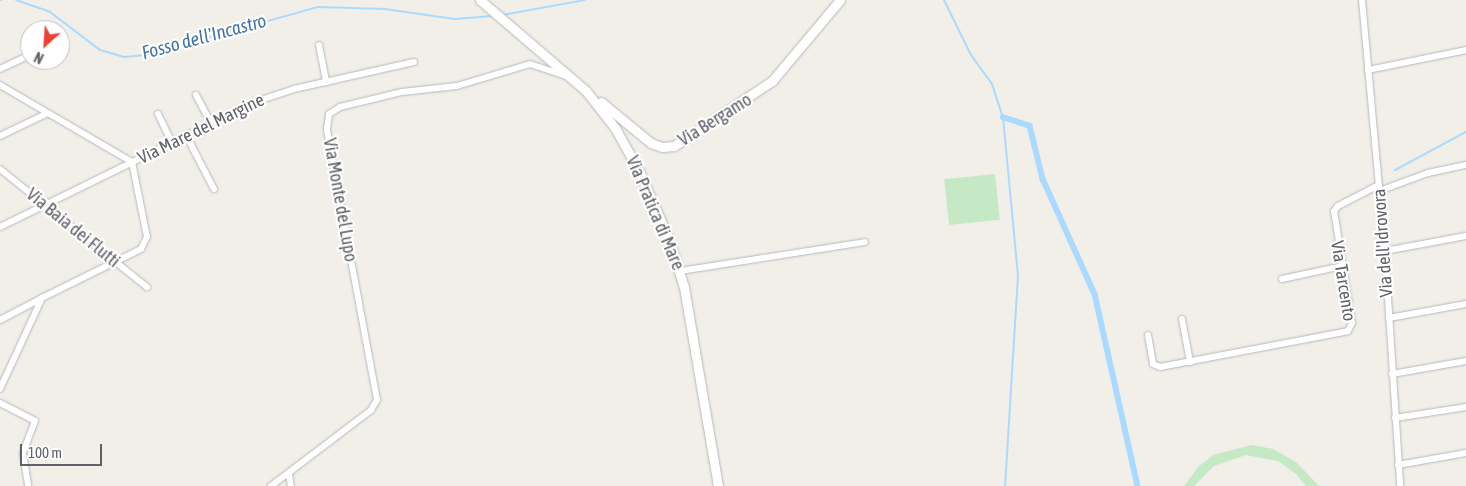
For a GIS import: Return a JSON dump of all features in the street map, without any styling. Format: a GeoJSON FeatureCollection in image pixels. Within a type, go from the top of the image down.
{"type":"FeatureCollection","features":[{"type":"Feature","properties":{"kind":"street","name":"Via Bergamo"},"geometry":{"type":"LineString","coordinates":[[572,78],[648,141],[658,146],[670,147],[772,81],[840,0]]}},
{"type":"Feature","properties":{"kind":"street","name":"Via dell'Idrovora"},"geometry":{"type":"LineString","coordinates":[[1362,0],[1385,251],[1400,486]]}},
{"type":"Feature","properties":{"kind":"street","name":"Via Pratica di Mare"},"geometry":{"type":"LineString","coordinates":[[482,2],[512,25],[572,78],[600,108],[629,152],[658,211],[680,271],[718,486]]}},
{"type":"Feature","properties":{"kind":"street"},"geometry":{"type":"LineString","coordinates":[[319,45],[326,82]]}},
{"type":"Feature","properties":{"kind":"street"},"geometry":{"type":"LineString","coordinates":[[1368,70],[1466,50]]}},
{"type":"Feature","properties":{"kind":"street"},"geometry":{"type":"LineString","coordinates":[[0,69],[20,60]]}},
{"type":"Feature","properties":{"kind":"street","name":"Via Mare del Margine"},"geometry":{"type":"LineString","coordinates":[[0,227],[186,135],[268,97],[414,62]]}},
{"type":"Feature","properties":{"kind":"street","name":"Via Monte del Lupo"},"geometry":{"type":"LineString","coordinates":[[271,486],[372,410],[377,400],[327,129],[330,114],[340,107],[407,91],[451,87],[530,64],[572,78]]}},
{"type":"Feature","properties":{"kind":"street"},"geometry":{"type":"LineString","coordinates":[[0,86],[132,162],[147,239],[143,248],[0,320]]}},
{"type":"Feature","properties":{"kind":"street"},"geometry":{"type":"LineString","coordinates":[[196,95],[211,123]]}},
{"type":"Feature","properties":{"kind":"street"},"geometry":{"type":"LineString","coordinates":[[0,136],[48,113]]}},
{"type":"Feature","properties":{"kind":"street"},"geometry":{"type":"LineString","coordinates":[[158,114],[172,143]]}},
{"type":"Feature","properties":{"kind":"street"},"geometry":{"type":"LineString","coordinates":[[186,135],[214,189]]}},
{"type":"Feature","properties":{"kind":"street"},"geometry":{"type":"LineString","coordinates":[[1379,188],[1428,173],[1466,165]]}},
{"type":"Feature","properties":{"kind":"street","name":"Via Baia dei Flutti"},"geometry":{"type":"LineString","coordinates":[[0,169],[147,287]]}},
{"type":"Feature","properties":{"kind":"street","name":"Via Tarcento"},"geometry":{"type":"LineString","coordinates":[[1148,335],[1156,367],[1348,331],[1352,323],[1334,210],[1379,188]]}},
{"type":"Feature","properties":{"kind":"street"},"geometry":{"type":"LineString","coordinates":[[1385,251],[1466,236]]}},
{"type":"Feature","properties":{"kind":"street"},"geometry":{"type":"LineString","coordinates":[[680,271],[865,242]]}},
{"type":"Feature","properties":{"kind":"street"},"geometry":{"type":"LineString","coordinates":[[1282,279],[1342,266]]}},
{"type":"Feature","properties":{"kind":"street"},"geometry":{"type":"LineString","coordinates":[[0,389],[42,298]]}},
{"type":"Feature","properties":{"kind":"street"},"geometry":{"type":"LineString","coordinates":[[1389,318],[1466,304]]}},
{"type":"Feature","properties":{"kind":"street"},"geometry":{"type":"LineString","coordinates":[[1182,319],[1190,362]]}},
{"type":"Feature","properties":{"kind":"street"},"geometry":{"type":"LineString","coordinates":[[1392,374],[1466,361]]}},
{"type":"Feature","properties":{"kind":"street"},"geometry":{"type":"LineString","coordinates":[[0,404],[35,421],[23,453],[28,486]]}},
{"type":"Feature","properties":{"kind":"street"},"geometry":{"type":"LineString","coordinates":[[1395,418],[1466,407]]}},
{"type":"Feature","properties":{"kind":"street"},"geometry":{"type":"LineString","coordinates":[[1398,465],[1466,453]]}},
{"type":"Feature","properties":{"kind":"street"},"geometry":{"type":"LineString","coordinates":[[289,474],[291,486]]}},
{"type":"Feature","properties":{"kind":"green space"},"geometry":{"type":"Polygon","coordinates":[[[995,174],[1000,220],[949,225],[944,179],[995,174]]]}},
{"type":"Feature","properties":{"kind":"green space"},"geometry":{"type":"Polygon","coordinates":[[[1252,445],[1273,449],[1296,462],[1319,486],[1306,486],[1296,474],[1278,461],[1246,455],[1214,466],[1194,486],[1184,486],[1198,467],[1213,455],[1252,445]]]}},
{"type":"Feature","properties":{"kind":"waterway","name":"Fosso dell'Incastro"},"geometry":{"type":"LineString","coordinates":[[16,0],[50,12],[100,50],[125,57],[145,55],[318,7],[385,9],[454,19],[494,16]]}},
{"type":"Feature","properties":{"kind":"waterway","name":"Fosso dell'Incastro"},"geometry":{"type":"LineString","coordinates":[[502,15],[585,0]]}},
{"type":"Feature","properties":{"kind":"waterway"},"geometry":{"type":"LineString","coordinates":[[944,0],[971,55],[992,84],[1003,117],[1018,275],[1005,486]]}},
{"type":"Feature","properties":{"kind":"waterway"},"geometry":{"type":"LineString","coordinates":[[1003,117],[1030,126],[1043,179],[1095,294],[1138,486]]}},
{"type":"Feature","properties":{"kind":"waterway"},"geometry":{"type":"LineString","coordinates":[[1395,170],[1466,132]]}}]}
